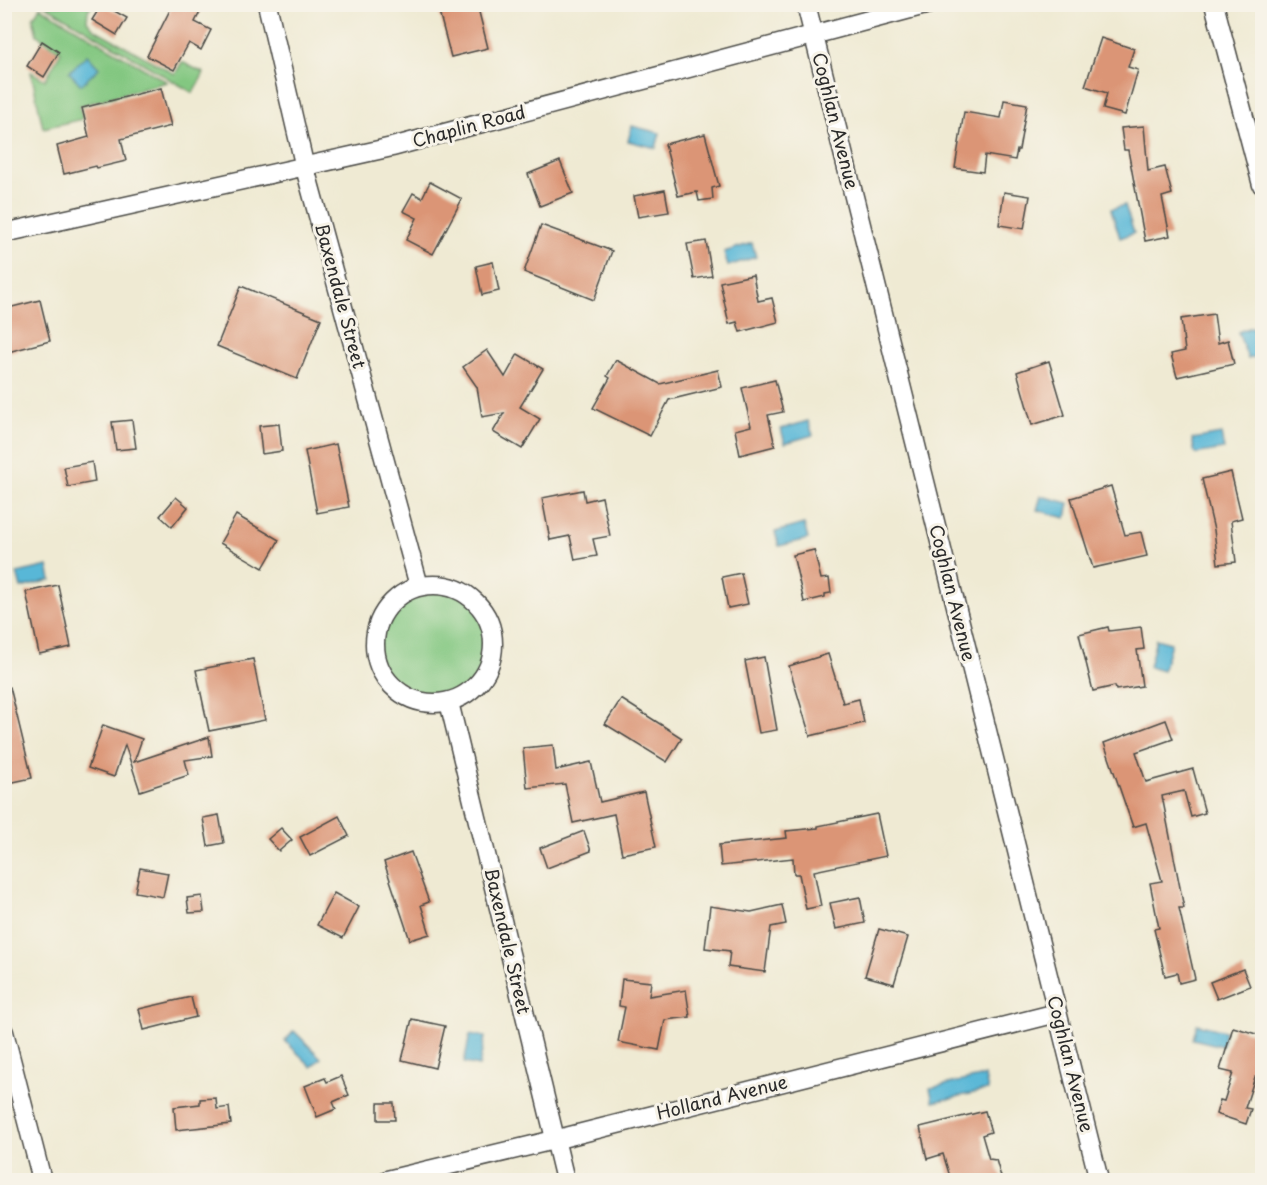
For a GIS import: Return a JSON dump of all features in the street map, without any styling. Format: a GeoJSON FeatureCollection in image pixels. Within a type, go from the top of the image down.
{"type":"FeatureCollection","features":[{"type":"Feature","properties":{"kind":"street","name":"Baxendale Street"},"geometry":{"type":"LineString","coordinates":[[267,4],[305,168],[419,586]]}},
{"type":"Feature","properties":{"kind":"street","name":"Coghlan Avenue"},"geometry":{"type":"LineString","coordinates":[[806,4],[1099,1180]]}},
{"type":"Feature","properties":{"kind":"street","name":"Chaplin Road"},"geometry":{"type":"LineString","coordinates":[[4,233],[392,147],[929,4]]}},
{"type":"Feature","properties":{"kind":"street"},"geometry":{"type":"LineString","coordinates":[[1215,4],[1263,185]]}},
{"type":"Feature","properties":{"kind":"street"},"geometry":{"type":"LineString","coordinates":[[442,584],[464,592],[482,607],[492,628],[493,652],[486,674],[470,692],[449,702],[426,703],[404,696],[386,680],[376,659],[375,636],[382,613],[398,596],[419,586],[442,584]]}},
{"type":"Feature","properties":{"kind":"street","name":"Baxendale Street"},"geometry":{"type":"LineString","coordinates":[[449,702],[565,1180]]}},
{"type":"Feature","properties":{"kind":"street","name":"Holland Avenue"},"geometry":{"type":"LineString","coordinates":[[387,1180],[1057,1013]]}},
{"type":"Feature","properties":{"kind":"street"},"geometry":{"type":"LineString","coordinates":[[4,1032],[42,1180]]}},
{"type":"Feature","properties":{"kind":"green space"},"geometry":{"type":"Polygon","coordinates":[[[44,5],[92,5],[88,10],[87,21],[94,29],[175,74],[182,62],[204,73],[193,93],[44,5]]]}},
{"type":"Feature","properties":{"kind":"green space"},"geometry":{"type":"Polygon","coordinates":[[[40,7],[167,82],[79,106],[83,119],[43,128],[31,72],[45,80],[61,52],[37,35],[33,18],[40,7]]]}},
{"type":"Feature","properties":{"kind":"green space"},"geometry":{"type":"Polygon","coordinates":[[[434,585],[457,589],[476,602],[489,621],[493,644],[489,667],[476,686],[457,699],[434,703],[411,699],[392,686],[379,667],[375,644],[379,621],[392,602],[411,589],[434,585]]]}},
{"type":"Feature","properties":{"kind":"water"},"geometry":{"type":"Polygon","coordinates":[[[87,55],[99,68],[81,85],[69,72],[87,55]]]}},
{"type":"Feature","properties":{"kind":"water"},"geometry":{"type":"Polygon","coordinates":[[[632,126],[660,133],[656,148],[628,141],[632,126]]]}},
{"type":"Feature","properties":{"kind":"water"},"geometry":{"type":"Polygon","coordinates":[[[1125,205],[1134,233],[1120,238],[1111,209],[1125,205]]]}},
{"type":"Feature","properties":{"kind":"water"},"geometry":{"type":"Polygon","coordinates":[[[752,243],[756,257],[728,266],[724,252],[752,243]]]}},
{"type":"Feature","properties":{"kind":"water"},"geometry":{"type":"Polygon","coordinates":[[[1252,327],[1262,354],[1248,359],[1238,332],[1252,327]]]}},
{"type":"Feature","properties":{"kind":"water"},"geometry":{"type":"Polygon","coordinates":[[[808,421],[813,435],[785,443],[781,429],[808,421]]]}},
{"type":"Feature","properties":{"kind":"water"},"geometry":{"type":"Polygon","coordinates":[[[1221,434],[1224,449],[1195,454],[1192,439],[1221,434]]]}},
{"type":"Feature","properties":{"kind":"water"},"geometry":{"type":"Polygon","coordinates":[[[1041,496],[1069,503],[1066,518],[1037,510],[1041,496]]]}},
{"type":"Feature","properties":{"kind":"water"},"geometry":{"type":"Polygon","coordinates":[[[804,524],[808,539],[779,546],[775,532],[804,524]]]}},
{"type":"Feature","properties":{"kind":"water"},"geometry":{"type":"Polygon","coordinates":[[[48,566],[51,580],[21,588],[17,573],[48,566]]]}},
{"type":"Feature","properties":{"kind":"water"},"geometry":{"type":"Polygon","coordinates":[[[1156,639],[1171,643],[1163,671],[1149,667],[1156,639]]]}},
{"type":"Feature","properties":{"kind":"water"},"geometry":{"type":"Polygon","coordinates":[[[1197,1024],[1225,1031],[1222,1046],[1193,1039],[1197,1024]]]}},
{"type":"Feature","properties":{"kind":"water"},"geometry":{"type":"Polygon","coordinates":[[[294,1031],[321,1058],[312,1067],[285,1041],[294,1031]]]}},
{"type":"Feature","properties":{"kind":"water"},"geometry":{"type":"Polygon","coordinates":[[[470,1034],[485,1037],[479,1066],[464,1063],[470,1034]]]}},
{"type":"Feature","properties":{"kind":"water"},"geometry":{"type":"Polygon","coordinates":[[[985,1076],[988,1090],[933,1102],[930,1088],[985,1076]]]}},
{"type":"Feature","properties":{"kind":"building"},"geometry":{"type":"Polygon","coordinates":[[[102,4],[127,18],[117,35],[92,20],[102,4]]]}},
{"type":"Feature","properties":{"kind":"building"},"geometry":{"type":"Polygon","coordinates":[[[173,4],[204,4],[195,22],[211,30],[201,50],[189,43],[174,70],[147,56],[173,4]]]}},
{"type":"Feature","properties":{"kind":"building"},"geometry":{"type":"Polygon","coordinates":[[[437,4],[477,4],[488,48],[451,57],[437,4]]]}},
{"type":"Feature","properties":{"kind":"building"},"geometry":{"type":"Polygon","coordinates":[[[1101,38],[1134,49],[1128,67],[1138,70],[1125,115],[1103,109],[1107,93],[1085,86],[1101,38]]]}},
{"type":"Feature","properties":{"kind":"building"},"geometry":{"type":"Polygon","coordinates":[[[42,41],[59,52],[44,77],[27,66],[42,41]]]}},
{"type":"Feature","properties":{"kind":"building"},"geometry":{"type":"Polygon","coordinates":[[[161,88],[171,126],[121,139],[126,161],[64,174],[57,146],[89,137],[82,108],[161,88]]]}},
{"type":"Feature","properties":{"kind":"building"},"geometry":{"type":"Polygon","coordinates":[[[1004,100],[1027,104],[1019,150],[1017,150],[1015,160],[985,155],[983,172],[955,168],[964,112],[1001,118],[1004,100]]]}},
{"type":"Feature","properties":{"kind":"building"},"geometry":{"type":"Polygon","coordinates":[[[1144,126],[1148,171],[1165,167],[1172,194],[1162,197],[1170,236],[1145,241],[1128,150],[1124,150],[1121,128],[1144,126]]]}},
{"type":"Feature","properties":{"kind":"building"},"geometry":{"type":"Polygon","coordinates":[[[705,134],[719,186],[712,188],[713,199],[699,201],[697,192],[678,196],[665,144],[705,134]]]}},
{"type":"Feature","properties":{"kind":"building"},"geometry":{"type":"Polygon","coordinates":[[[560,161],[573,193],[540,206],[528,174],[560,161]]]}},
{"type":"Feature","properties":{"kind":"building"},"geometry":{"type":"Polygon","coordinates":[[[430,182],[462,199],[433,254],[406,240],[417,218],[403,211],[413,193],[422,198],[430,182]]]}},
{"type":"Feature","properties":{"kind":"building"},"geometry":{"type":"Polygon","coordinates":[[[665,190],[669,212],[638,217],[634,196],[665,190]]]}},
{"type":"Feature","properties":{"kind":"building"},"geometry":{"type":"Polygon","coordinates":[[[1004,192],[1030,196],[1024,229],[999,225],[1004,192]]]}},
{"type":"Feature","properties":{"kind":"building"},"geometry":{"type":"Polygon","coordinates":[[[541,225],[612,251],[594,300],[524,272],[541,225]]]}},
{"type":"Feature","properties":{"kind":"building"},"geometry":{"type":"Polygon","coordinates":[[[706,241],[712,276],[694,279],[687,244],[706,241]]]}},
{"type":"Feature","properties":{"kind":"building"},"geometry":{"type":"Polygon","coordinates":[[[493,262],[499,291],[482,295],[476,266],[493,262]]]}},
{"type":"Feature","properties":{"kind":"building"},"geometry":{"type":"Polygon","coordinates":[[[753,275],[758,301],[772,298],[778,322],[740,332],[737,322],[729,324],[720,282],[753,275]]]}},
{"type":"Feature","properties":{"kind":"building"},"geometry":{"type":"Polygon","coordinates":[[[241,286],[321,319],[297,379],[217,346],[241,286]]]}},
{"type":"Feature","properties":{"kind":"building"},"geometry":{"type":"Polygon","coordinates":[[[40,300],[50,341],[4,353],[4,309],[40,300]]]}},
{"type":"Feature","properties":{"kind":"building"},"geometry":{"type":"Polygon","coordinates":[[[1214,314],[1218,343],[1228,340],[1234,364],[1177,377],[1171,354],[1185,351],[1181,319],[1214,314]]]}},
{"type":"Feature","properties":{"kind":"building"},"geometry":{"type":"Polygon","coordinates":[[[487,350],[505,377],[518,354],[543,369],[520,407],[540,419],[522,449],[493,432],[504,413],[482,417],[477,387],[463,367],[487,350]]]}},
{"type":"Feature","properties":{"kind":"building"},"geometry":{"type":"Polygon","coordinates":[[[616,360],[660,384],[718,370],[722,387],[669,400],[650,436],[593,408],[610,378],[607,376],[616,360]]]}},
{"type":"Feature","properties":{"kind":"building"},"geometry":{"type":"Polygon","coordinates":[[[1049,361],[1065,415],[1032,425],[1017,372],[1049,361]]]}},
{"type":"Feature","properties":{"kind":"building"},"geometry":{"type":"Polygon","coordinates":[[[775,380],[783,412],[768,415],[775,446],[740,455],[735,430],[751,426],[742,388],[775,380]]]}},
{"type":"Feature","properties":{"kind":"building"},"geometry":{"type":"Polygon","coordinates":[[[132,420],[136,448],[116,450],[112,422],[132,420]]]}},
{"type":"Feature","properties":{"kind":"building"},"geometry":{"type":"Polygon","coordinates":[[[279,424],[282,451],[262,454],[259,426],[279,424]]]}},
{"type":"Feature","properties":{"kind":"building"},"geometry":{"type":"Polygon","coordinates":[[[336,444],[349,507],[317,513],[305,451],[336,444]]]}},
{"type":"Feature","properties":{"kind":"building"},"geometry":{"type":"Polygon","coordinates":[[[92,462],[95,482],[68,487],[64,467],[92,462]]]}},
{"type":"Feature","properties":{"kind":"building"},"geometry":{"type":"Polygon","coordinates":[[[1231,472],[1242,518],[1231,521],[1236,562],[1218,564],[1214,530],[1202,479],[1231,472]]]}},
{"type":"Feature","properties":{"kind":"building"},"geometry":{"type":"Polygon","coordinates":[[[1111,486],[1125,535],[1141,532],[1147,556],[1093,568],[1071,498],[1111,486]]]}},
{"type":"Feature","properties":{"kind":"building"},"geometry":{"type":"Polygon","coordinates":[[[583,490],[585,501],[602,497],[610,536],[593,539],[597,556],[575,560],[570,536],[550,540],[542,498],[583,490]]]}},
{"type":"Feature","properties":{"kind":"building"},"geometry":{"type":"Polygon","coordinates":[[[176,497],[188,507],[172,527],[160,516],[176,497]]]}},
{"type":"Feature","properties":{"kind":"building"},"geometry":{"type":"Polygon","coordinates":[[[236,515],[279,540],[263,568],[220,543],[236,515]]]}},
{"type":"Feature","properties":{"kind":"building"},"geometry":{"type":"Polygon","coordinates":[[[814,550],[821,579],[829,578],[831,593],[825,594],[825,597],[804,602],[793,555],[814,550]]]}},
{"type":"Feature","properties":{"kind":"building"},"geometry":{"type":"Polygon","coordinates":[[[741,573],[748,604],[728,608],[722,577],[741,573]]]}},
{"type":"Feature","properties":{"kind":"building"},"geometry":{"type":"Polygon","coordinates":[[[58,585],[71,647],[39,654],[26,592],[58,585]]]}},
{"type":"Feature","properties":{"kind":"building"},"geometry":{"type":"Polygon","coordinates":[[[1108,627],[1109,631],[1141,627],[1144,649],[1137,650],[1142,686],[1116,690],[1115,686],[1093,691],[1079,634],[1108,627]]]}},
{"type":"Feature","properties":{"kind":"building"},"geometry":{"type":"Polygon","coordinates":[[[828,654],[843,703],[859,699],[864,723],[810,736],[789,666],[828,654]]]}},
{"type":"Feature","properties":{"kind":"building"},"geometry":{"type":"Polygon","coordinates":[[[764,657],[777,730],[759,733],[745,661],[764,657]]]}},
{"type":"Feature","properties":{"kind":"building"},"geometry":{"type":"Polygon","coordinates":[[[253,659],[265,720],[209,731],[196,670],[253,659]]]}},
{"type":"Feature","properties":{"kind":"building"},"geometry":{"type":"Polygon","coordinates":[[[10,687],[32,778],[4,784],[4,688],[10,687]]]}},
{"type":"Feature","properties":{"kind":"building"},"geometry":{"type":"Polygon","coordinates":[[[621,699],[682,738],[667,762],[605,724],[621,699]]]}},
{"type":"Feature","properties":{"kind":"building"},"geometry":{"type":"Polygon","coordinates":[[[1166,720],[1173,739],[1136,752],[1146,782],[1193,769],[1205,813],[1191,817],[1184,791],[1162,796],[1184,908],[1179,908],[1195,979],[1179,983],[1177,973],[1165,976],[1154,929],[1159,928],[1150,883],[1162,881],[1146,823],[1133,827],[1104,743],[1166,720]]]}},
{"type":"Feature","properties":{"kind":"building"},"geometry":{"type":"Polygon","coordinates":[[[103,725],[142,739],[134,762],[209,737],[212,756],[185,760],[189,775],[140,791],[125,745],[114,777],[88,768],[103,725]]]}},
{"type":"Feature","properties":{"kind":"building"},"geometry":{"type":"Polygon","coordinates":[[[553,745],[556,770],[591,762],[600,802],[644,792],[656,847],[622,854],[614,814],[573,823],[565,784],[527,788],[523,748],[553,745]]]}},
{"type":"Feature","properties":{"kind":"building"},"geometry":{"type":"Polygon","coordinates":[[[877,814],[886,856],[814,871],[821,906],[806,909],[799,874],[794,874],[793,858],[721,866],[719,845],[787,838],[786,831],[818,828],[818,826],[877,814]]]}},
{"type":"Feature","properties":{"kind":"building"},"geometry":{"type":"Polygon","coordinates":[[[219,815],[224,843],[208,846],[203,818],[219,815]]]}},
{"type":"Feature","properties":{"kind":"building"},"geometry":{"type":"Polygon","coordinates":[[[339,816],[349,836],[310,856],[300,837],[339,816]]]}},
{"type":"Feature","properties":{"kind":"building"},"geometry":{"type":"Polygon","coordinates":[[[281,828],[292,840],[279,851],[268,839],[281,828]]]}},
{"type":"Feature","properties":{"kind":"building"},"geometry":{"type":"Polygon","coordinates":[[[584,831],[591,851],[547,868],[540,848],[584,831]]]}},
{"type":"Feature","properties":{"kind":"building"},"geometry":{"type":"Polygon","coordinates":[[[411,852],[429,902],[421,905],[430,934],[410,940],[384,862],[411,852]]]}},
{"type":"Feature","properties":{"kind":"building"},"geometry":{"type":"Polygon","coordinates":[[[140,868],[168,873],[163,897],[135,892],[140,868]]]}},
{"type":"Feature","properties":{"kind":"building"},"geometry":{"type":"Polygon","coordinates":[[[334,893],[359,907],[343,938],[317,925],[334,893]]]}},
{"type":"Feature","properties":{"kind":"building"},"geometry":{"type":"Polygon","coordinates":[[[202,896],[204,912],[189,913],[187,898],[202,896]]]}},
{"type":"Feature","properties":{"kind":"building"},"geometry":{"type":"Polygon","coordinates":[[[860,897],[865,923],[836,929],[830,903],[860,897]]]}},
{"type":"Feature","properties":{"kind":"building"},"geometry":{"type":"Polygon","coordinates":[[[782,905],[786,924],[771,927],[765,972],[728,967],[730,951],[705,948],[710,906],[751,912],[782,905]]]}},
{"type":"Feature","properties":{"kind":"building"},"geometry":{"type":"Polygon","coordinates":[[[879,929],[908,937],[894,984],[865,976],[879,929]]]}},
{"type":"Feature","properties":{"kind":"building"},"geometry":{"type":"Polygon","coordinates":[[[1243,969],[1250,986],[1217,999],[1210,982],[1243,969]]]}},
{"type":"Feature","properties":{"kind":"building"},"geometry":{"type":"Polygon","coordinates":[[[622,979],[651,982],[649,996],[686,990],[690,1017],[665,1020],[659,1050],[618,1042],[625,1007],[619,1006],[622,979]]]}},
{"type":"Feature","properties":{"kind":"building"},"geometry":{"type":"Polygon","coordinates":[[[191,997],[196,1017],[144,1030],[139,1009],[191,997]]]}},
{"type":"Feature","properties":{"kind":"building"},"geometry":{"type":"Polygon","coordinates":[[[412,1019],[445,1026],[435,1068],[402,1060],[412,1019]]]}},
{"type":"Feature","properties":{"kind":"building"},"geometry":{"type":"Polygon","coordinates":[[[1233,1027],[1263,1036],[1263,1079],[1255,1077],[1245,1108],[1251,1109],[1246,1124],[1216,1114],[1220,1100],[1224,1101],[1233,1073],[1220,1070],[1233,1027]]]}},
{"type":"Feature","properties":{"kind":"building"},"geometry":{"type":"Polygon","coordinates":[[[341,1076],[349,1095],[333,1102],[336,1109],[317,1117],[305,1086],[325,1078],[327,1082],[341,1076]]]}},
{"type":"Feature","properties":{"kind":"building"},"geometry":{"type":"Polygon","coordinates":[[[216,1098],[217,1109],[229,1107],[231,1124],[176,1130],[174,1107],[200,1104],[200,1099],[216,1098]]]}},
{"type":"Feature","properties":{"kind":"building"},"geometry":{"type":"Polygon","coordinates":[[[378,1103],[394,1103],[395,1120],[378,1120],[378,1103]]]}},
{"type":"Feature","properties":{"kind":"building"},"geometry":{"type":"Polygon","coordinates":[[[985,1111],[991,1132],[982,1135],[989,1159],[996,1160],[1002,1180],[951,1180],[943,1154],[927,1159],[920,1127],[985,1111]]]}}]}
